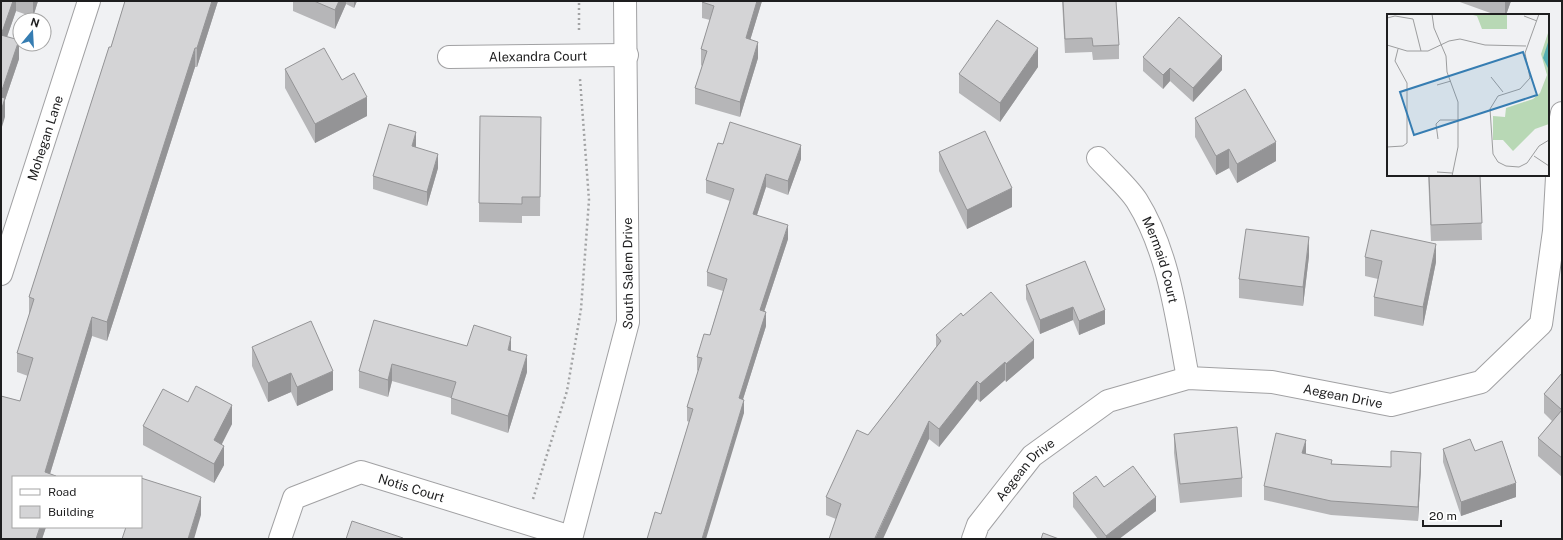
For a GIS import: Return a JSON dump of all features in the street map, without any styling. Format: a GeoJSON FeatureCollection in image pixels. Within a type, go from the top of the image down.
{"type":"FeatureCollection","features":[{"type":"Feature","properties":{"kind":"street","name":"Mohegan Lane"},"geometry":{"type":"LineString","coordinates":[[1,274],[89,1]]}},
{"type":"Feature","properties":{"kind":"street","name":"South Salem Drive"},"geometry":{"type":"LineString","coordinates":[[571,538],[628,322],[627,55],[625,1]]}},
{"type":"Feature","properties":{"kind":"street","name":"Alexandra Court"},"geometry":{"type":"LineString","coordinates":[[449,57],[627,55]]}},
{"type":"Feature","properties":{"kind":"street","name":"Aegean Drive"},"geometry":{"type":"LineString","coordinates":[[973,539],[978,525],[1032,456],[1108,401],[1188,378],[1272,382],[1391,405],[1481,382],[1541,324],[1554,231],[1560,123],[1562,113]]}},
{"type":"Feature","properties":{"kind":"street","name":"Mermaid Court"},"geometry":{"type":"LineString","coordinates":[[1098,158],[1137,200],[1152,231],[1168,279],[1188,378]]}},
{"type":"Feature","properties":{"kind":"street","name":"Notis Court"},"geometry":{"type":"LineString","coordinates":[[280,539],[294,498],[361,472],[571,538]]}},
{"type":"Feature","properties":{"kind":"path"},"geometry":{"type":"LineString","coordinates":[[525,523],[567,391],[581,309],[589,200],[579,55],[579,1]]}},
{"type":"Feature","properties":{"kind":"building"},"geometry":{"type":"Polygon","coordinates":[[[1,1],[13,1],[1,35],[1,1]]]}},
{"type":"Feature","properties":{"kind":"building"},"geometry":{"type":"Polygon","coordinates":[[[125,1],[212,1],[197,48],[195,48],[107,322],[92,317],[45,472],[56,476],[12,476],[12,528],[40,528],[36,539],[1,539],[1,396],[20,401],[33,358],[17,353],[34,299],[29,297],[109,47],[111,47],[125,1]]]}},
{"type":"Feature","properties":{"kind":"building"},"geometry":{"type":"Polygon","coordinates":[[[314,1],[339,1],[335,10],[314,1]]]}},
{"type":"Feature","properties":{"kind":"building"},"geometry":{"type":"Polygon","coordinates":[[[757,1],[746,38],[758,42],[740,102],[695,88],[707,51],[701,49],[714,6],[702,2],[757,1]]]}},
{"type":"Feature","properties":{"kind":"building"},"geometry":{"type":"Polygon","coordinates":[[[1063,1],[1116,1],[1119,45],[1093,46],[1092,38],[1065,39],[1063,1]]]}},
{"type":"Feature","properties":{"kind":"building"},"geometry":{"type":"Polygon","coordinates":[[[1179,17],[1222,56],[1193,88],[1170,68],[1163,75],[1143,57],[1179,17]]]}},
{"type":"Feature","properties":{"kind":"building"},"geometry":{"type":"Polygon","coordinates":[[[997,20],[1038,48],[1000,103],[959,74],[997,20]]]}},
{"type":"Feature","properties":{"kind":"building"},"geometry":{"type":"Polygon","coordinates":[[[1,35],[12,38],[12,52],[15,52],[1,93],[1,35]]]}},
{"type":"Feature","properties":{"kind":"building"},"geometry":{"type":"Polygon","coordinates":[[[324,48],[342,80],[354,73],[367,97],[315,124],[285,69],[324,48]]]}},
{"type":"Feature","properties":{"kind":"building"},"geometry":{"type":"Polygon","coordinates":[[[1245,89],[1276,142],[1237,164],[1229,149],[1216,156],[1195,118],[1245,89]]]}},
{"type":"Feature","properties":{"kind":"building"},"geometry":{"type":"Polygon","coordinates":[[[1,97],[5,98],[1,111],[1,97]]]}},
{"type":"Feature","properties":{"kind":"building"},"geometry":{"type":"Polygon","coordinates":[[[480,116],[541,117],[540,197],[522,197],[522,204],[479,203],[480,116]]]}},
{"type":"Feature","properties":{"kind":"building"},"geometry":{"type":"Polygon","coordinates":[[[730,122],[801,145],[788,181],[766,174],[753,214],[788,225],[760,310],[766,312],[739,398],[744,400],[702,539],[647,539],[655,512],[661,514],[693,409],[687,407],[702,358],[697,357],[704,334],[710,335],[727,279],[707,272],[734,189],[706,180],[718,143],[723,144],[730,122]]]}},
{"type":"Feature","properties":{"kind":"building"},"geometry":{"type":"Polygon","coordinates":[[[389,124],[416,132],[412,146],[438,154],[427,192],[373,176],[389,124]]]}},
{"type":"Feature","properties":{"kind":"building"},"geometry":{"type":"Polygon","coordinates":[[[985,131],[1012,188],[967,210],[939,152],[985,131]]]}},
{"type":"Feature","properties":{"kind":"building"},"geometry":{"type":"Polygon","coordinates":[[[1429,176],[1480,176],[1482,223],[1431,225],[1429,176]]]}},
{"type":"Feature","properties":{"kind":"building"},"geometry":{"type":"Polygon","coordinates":[[[1246,229],[1309,237],[1303,287],[1239,279],[1246,229]]]}},
{"type":"Feature","properties":{"kind":"building"},"geometry":{"type":"Polygon","coordinates":[[[1371,230],[1436,244],[1423,307],[1374,297],[1382,261],[1365,257],[1371,230]]]}},
{"type":"Feature","properties":{"kind":"building"},"geometry":{"type":"Polygon","coordinates":[[[1085,261],[1105,310],[1079,321],[1073,307],[1040,320],[1026,285],[1085,261]]]}},
{"type":"Feature","properties":{"kind":"building"},"geometry":{"type":"Polygon","coordinates":[[[991,292],[1034,340],[1006,364],[1005,362],[980,384],[977,381],[939,429],[929,421],[875,538],[878,539],[829,539],[841,504],[826,497],[857,430],[868,435],[941,341],[936,335],[961,313],[963,316],[991,292]]]}},
{"type":"Feature","properties":{"kind":"building"},"geometry":{"type":"Polygon","coordinates":[[[374,320],[467,346],[474,325],[511,337],[508,350],[527,355],[508,416],[451,398],[456,382],[392,364],[388,380],[359,371],[374,320]]]}},
{"type":"Feature","properties":{"kind":"building"},"geometry":{"type":"Polygon","coordinates":[[[311,321],[333,371],[297,387],[291,373],[268,383],[252,347],[311,321]]]}},
{"type":"Feature","properties":{"kind":"building"},"geometry":{"type":"Polygon","coordinates":[[[1562,373],[1562,410],[1544,394],[1562,373]]]}},
{"type":"Feature","properties":{"kind":"building"},"geometry":{"type":"Polygon","coordinates":[[[196,386],[232,405],[214,440],[224,446],[214,464],[143,426],[163,389],[188,402],[196,386]]]}},
{"type":"Feature","properties":{"kind":"building"},"geometry":{"type":"Polygon","coordinates":[[[1562,410],[1562,458],[1538,438],[1562,410]]]}},
{"type":"Feature","properties":{"kind":"building"},"geometry":{"type":"Polygon","coordinates":[[[1237,427],[1242,478],[1180,484],[1174,434],[1237,427]]]}},
{"type":"Feature","properties":{"kind":"building"},"geometry":{"type":"Polygon","coordinates":[[[1276,433],[1306,440],[1302,453],[1332,460],[1331,464],[1391,467],[1391,451],[1421,453],[1418,507],[1331,501],[1264,486],[1276,433]]]}},
{"type":"Feature","properties":{"kind":"building"},"geometry":{"type":"Polygon","coordinates":[[[1470,439],[1475,451],[1502,441],[1516,483],[1461,502],[1443,449],[1470,439]]]}},
{"type":"Feature","properties":{"kind":"building"},"geometry":{"type":"Polygon","coordinates":[[[1133,466],[1156,497],[1106,536],[1073,493],[1096,476],[1104,487],[1133,466]]]}},
{"type":"Feature","properties":{"kind":"building"},"geometry":{"type":"Polygon","coordinates":[[[142,478],[201,497],[188,539],[122,539],[126,528],[142,528],[142,478]]]}},
{"type":"Feature","properties":{"kind":"building"},"geometry":{"type":"Polygon","coordinates":[[[352,521],[403,538],[403,539],[346,539],[352,521]]]}},
{"type":"Feature","properties":{"kind":"building"},"geometry":{"type":"Polygon","coordinates":[[[1043,533],[1059,539],[1041,539],[1043,533]]]}}]}
